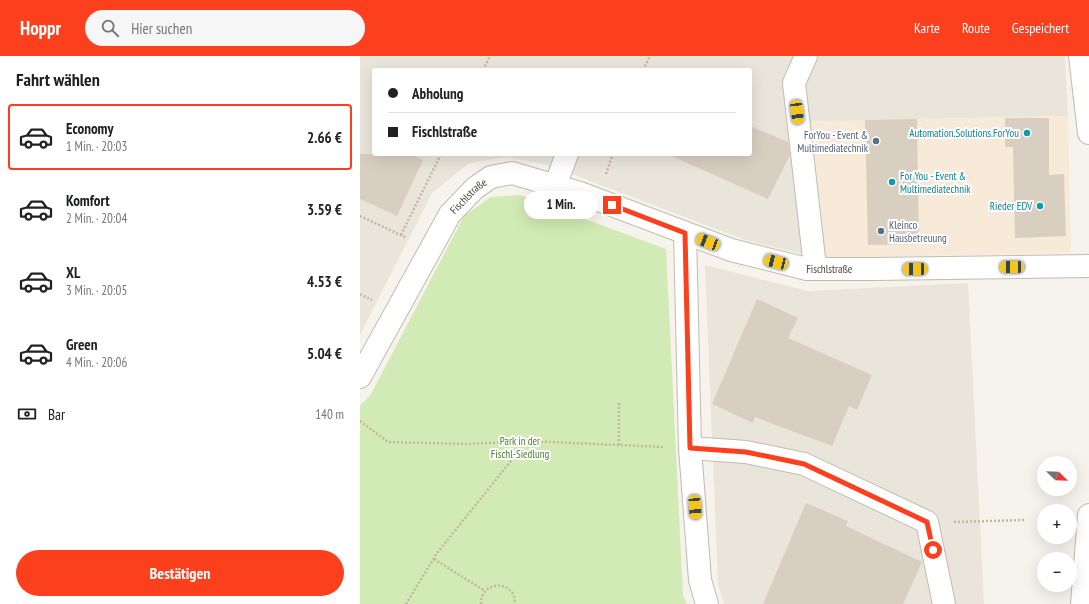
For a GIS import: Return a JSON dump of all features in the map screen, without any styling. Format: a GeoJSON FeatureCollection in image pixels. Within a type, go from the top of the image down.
{"type":"FeatureCollection","features":[{"type":"Feature","properties":{"kind":"street"},"geometry":{"type":"LineString","coordinates":[[806,56],[794,83],[814,258],[818,269]]}},
{"type":"Feature","properties":{"kind":"street"},"geometry":{"type":"LineString","coordinates":[[1080,56],[1089,133]]}},
{"type":"Feature","properties":{"kind":"street"},"geometry":{"type":"LineString","coordinates":[[555,186],[566,156]]}},
{"type":"Feature","properties":{"kind":"street","name":"Fischlstraße"},"geometry":{"type":"LineString","coordinates":[[360,378],[450,214],[475,188],[492,177],[512,173],[580,193],[731,250],[807,269],[872,270],[1089,266]]}},
{"type":"Feature","properties":{"kind":"street"},"geometry":{"type":"LineString","coordinates":[[685,233],[690,448],[700,580],[707,604]]}},
{"type":"Feature","properties":{"kind":"street"},"geometry":{"type":"LineString","coordinates":[[690,448],[746,452],[804,464],[927,522],[944,604]]}},
{"type":"Feature","properties":{"kind":"street"},"geometry":{"type":"LineString","coordinates":[[1082,604],[1089,515]]}},
{"type":"Feature","properties":{"kind":"path"},"geometry":{"type":"LineString","coordinates":[[484,68],[490,56]]}},
{"type":"Feature","properties":{"kind":"path"},"geometry":{"type":"LineString","coordinates":[[644,68],[650,56]]}},
{"type":"Feature","properties":{"kind":"path"},"geometry":{"type":"LineString","coordinates":[[401,236],[440,156]]}},
{"type":"Feature","properties":{"kind":"path"},"geometry":{"type":"LineString","coordinates":[[360,216],[430,249]]}},
{"type":"Feature","properties":{"kind":"path"},"geometry":{"type":"LineString","coordinates":[[619,402],[619,445]]}},
{"type":"Feature","properties":{"kind":"path"},"geometry":{"type":"LineString","coordinates":[[360,421],[388,442],[468,444],[528,441],[690,448]]}},
{"type":"Feature","properties":{"kind":"path"},"geometry":{"type":"LineString","coordinates":[[406,604],[437,553],[528,441]]}},
{"type":"Feature","properties":{"kind":"path"},"geometry":{"type":"LineString","coordinates":[[927,522],[1024,520]]}},
{"type":"Feature","properties":{"kind":"path"},"geometry":{"type":"LineString","coordinates":[[434,560],[485,591]]}},
{"type":"Feature","properties":{"kind":"path"},"geometry":{"type":"LineString","coordinates":[[481,604],[485,591],[491,586],[496,585],[502,586],[511,591],[514,596],[515,604]]}},
{"type":"Feature","properties":{"kind":"shaded area"},"geometry":{"type":"Polygon","coordinates":[[[360,56],[1065,56],[1068,116],[865,120],[814,257],[745,240],[548,165],[506,157],[469,163],[432,193],[360,335],[360,56]]]}},
{"type":"Feature","properties":{"kind":"shaded area"},"geometry":{"type":"Polygon","coordinates":[[[1068,116],[1071,253],[814,258],[812,121],[1068,116]]]}},
{"type":"Feature","properties":{"kind":"shaded area"},"geometry":{"type":"Polygon","coordinates":[[[705,265],[808,291],[968,283],[984,604],[724,604],[718,585],[705,265]]]}},
{"type":"Feature","properties":{"kind":"green space","name":"Park in der Fischl-Siedlung"},"geometry":{"type":"Polygon","coordinates":[[[520,195],[666,249],[683,595],[687,604],[360,604],[360,406],[371,394],[464,216],[491,197],[520,195]]]}},
{"type":"Feature","properties":{"kind":"building"},"geometry":{"type":"Polygon","coordinates":[[[1005,118],[1049,118],[1049,175],[1064,174],[1066,236],[1015,238],[1013,147],[1005,147],[1005,118]]]}},
{"type":"Feature","properties":{"kind":"building","name":"For You - Event & Multimediatechnik"},"geometry":{"type":"Polygon","coordinates":[[[917,119],[919,244],[868,245],[865,120],[917,119]]]}},
{"type":"Feature","properties":{"kind":"building"},"geometry":{"type":"Polygon","coordinates":[[[752,127],[788,142],[790,155],[768,199],[671,156],[752,156],[752,127]]]}},
{"type":"Feature","properties":{"kind":"building"},"geometry":{"type":"Polygon","coordinates":[[[360,154],[372,154],[372,156],[414,156],[423,160],[397,216],[360,199],[360,154]]]}},
{"type":"Feature","properties":{"kind":"building"},"geometry":{"type":"Polygon","coordinates":[[[757,299],[798,318],[788,338],[872,375],[857,410],[849,406],[832,446],[755,417],[753,423],[712,404],[757,299]]]}},
{"type":"Feature","properties":{"kind":"building"},"geometry":{"type":"Polygon","coordinates":[[[806,503],[848,521],[846,526],[922,562],[903,604],[763,604],[806,503]]]}},
{"type":"Feature","properties":{"kind":"place","name":"Automation.Solutions.ForYou"},"geometry":{"type":"Point","coordinates":[1027,133]}},
{"type":"Feature","properties":{"kind":"place","name":"ForYou - Event & Multimediatechnik"},"geometry":{"type":"Point","coordinates":[876,141]}},
{"type":"Feature","properties":{"kind":"place","name":"For You - Event & Multimediatechnik"},"geometry":{"type":"Point","coordinates":[892,182]}},
{"type":"Feature","properties":{"kind":"place","name":"Rieder EDV"},"geometry":{"type":"Point","coordinates":[1040,206]}},
{"type":"Feature","properties":{"kind":"place","name":"Kleinco Hausbetreuung"},"geometry":{"type":"Point","coordinates":[881,231]}},
{"type":"Feature","properties":{"kind":"route"},"geometry":{"type":"LineString","coordinates":[[612,205],[685,233],[690,448],[746,452],[804,464],[927,522],[933,550]]}}]}
